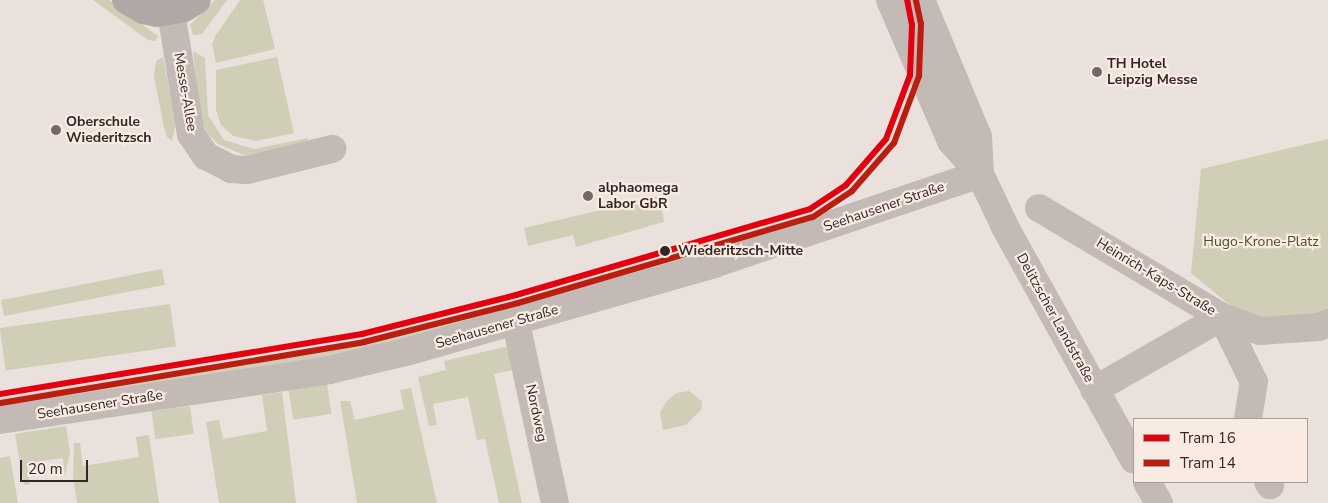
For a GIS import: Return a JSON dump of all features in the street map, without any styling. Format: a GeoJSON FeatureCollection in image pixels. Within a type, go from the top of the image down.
{"type":"FeatureCollection","features":[{"type":"Feature","properties":{"kind":"main road"},"geometry":{"type":"LineString","coordinates":[[126,0],[143,10],[171,12],[197,0]]}},
{"type":"Feature","properties":{"kind":"street","name":"Delitzscher Landstraße"},"geometry":{"type":"LineString","coordinates":[[890,0],[951,141],[980,174],[1004,227],[1133,458]]}},
{"type":"Feature","properties":{"kind":"street","name":"Delitzscher Landstraße"},"geometry":{"type":"LineString","coordinates":[[921,0],[978,137],[980,174]]}},
{"type":"Feature","properties":{"kind":"street","name":"Messe-Allee"},"geometry":{"type":"LineString","coordinates":[[171,12],[191,134],[206,156],[231,169],[247,170],[332,149]]}},
{"type":"Feature","properties":{"kind":"street","name":"Seehausener Straße"},"geometry":{"type":"LineString","coordinates":[[0,420],[329,370],[516,323],[714,264],[980,174]]}},
{"type":"Feature","properties":{"kind":"street","name":"Heinrich-Kaps-Straße"},"geometry":{"type":"LineString","coordinates":[[1039,208],[1222,317],[1094,390]]}},
{"type":"Feature","properties":{"kind":"street"},"geometry":{"type":"LineString","coordinates":[[1222,317],[1260,331],[1319,327],[1328,323]]}},
{"type":"Feature","properties":{"kind":"street"},"geometry":{"type":"LineString","coordinates":[[1222,317],[1254,382],[1248,418]]}},
{"type":"Feature","properties":{"kind":"street","name":"Nordweg"},"geometry":{"type":"LineString","coordinates":[[516,323],[556,503]]}},
{"type":"Feature","properties":{"kind":"street"},"geometry":{"type":"LineString","coordinates":[[1148,483],[1159,503]]}},
{"type":"Feature","properties":{"kind":"green space"},"geometry":{"type":"Polygon","coordinates":[[[93,0],[109,0],[158,36],[155,41],[148,40],[93,0]]]}},
{"type":"Feature","properties":{"kind":"green space"},"geometry":{"type":"Polygon","coordinates":[[[215,0],[227,0],[202,34],[193,35],[190,25],[215,0]]]}},
{"type":"Feature","properties":{"kind":"green space"},"geometry":{"type":"Polygon","coordinates":[[[240,0],[263,0],[275,49],[216,63],[212,44],[240,0]]]}},
{"type":"Feature","properties":{"kind":"green space"},"geometry":{"type":"Polygon","coordinates":[[[193,51],[205,58],[208,115],[224,140],[254,149],[308,138],[307,141],[246,156],[218,144],[208,134],[200,117],[193,51]]]}},
{"type":"Feature","properties":{"kind":"green space"},"geometry":{"type":"Polygon","coordinates":[[[163,57],[176,122],[172,141],[167,137],[164,128],[154,76],[156,61],[163,57]]]}},
{"type":"Feature","properties":{"kind":"green space"},"geometry":{"type":"Polygon","coordinates":[[[277,57],[294,133],[256,141],[233,136],[221,125],[216,110],[216,70],[277,57]]]}},
{"type":"Feature","properties":{"kind":"green space","name":"Hugo-Krone-Platz"},"geometry":{"type":"Polygon","coordinates":[[[1328,139],[1328,311],[1316,315],[1259,318],[1237,311],[1191,273],[1201,169],[1328,139]]]}},
{"type":"Feature","properties":{"kind":"green space"},"geometry":{"type":"Polygon","coordinates":[[[660,196],[664,222],[576,247],[573,235],[528,246],[524,228],[660,196]]]}},
{"type":"Feature","properties":{"kind":"green space"},"geometry":{"type":"Polygon","coordinates":[[[162,269],[165,285],[4,316],[1,300],[162,269]]]}},
{"type":"Feature","properties":{"kind":"green space"},"geometry":{"type":"Polygon","coordinates":[[[507,303],[510,313],[399,345],[0,410],[0,399],[364,340],[507,303]]]}},
{"type":"Feature","properties":{"kind":"green space"},"geometry":{"type":"Polygon","coordinates":[[[170,304],[176,347],[6,371],[0,328],[170,304]]]}},
{"type":"Feature","properties":{"kind":"green space"},"geometry":{"type":"Polygon","coordinates":[[[505,347],[510,349],[519,369],[494,374],[522,503],[499,503],[485,439],[477,440],[468,397],[433,404],[437,425],[429,426],[418,377],[446,370],[444,361],[505,347]]]}},
{"type":"Feature","properties":{"kind":"green space"},"geometry":{"type":"Polygon","coordinates":[[[327,384],[332,414],[293,420],[288,390],[327,384]]]}},
{"type":"Feature","properties":{"kind":"green space"},"geometry":{"type":"Polygon","coordinates":[[[411,388],[437,503],[357,503],[340,401],[350,401],[355,420],[404,409],[400,390],[411,388]]]}},
{"type":"Feature","properties":{"kind":"green space"},"geometry":{"type":"Polygon","coordinates":[[[689,391],[702,401],[701,410],[686,425],[663,430],[660,413],[666,402],[676,393],[689,391]]]}},
{"type":"Feature","properties":{"kind":"green space"},"geometry":{"type":"Polygon","coordinates":[[[282,392],[296,503],[219,503],[206,422],[219,420],[223,439],[267,431],[262,395],[282,392]]]}},
{"type":"Feature","properties":{"kind":"green space"},"geometry":{"type":"Polygon","coordinates":[[[190,406],[194,434],[155,439],[151,411],[190,406]]]}},
{"type":"Feature","properties":{"kind":"green space"},"geometry":{"type":"Polygon","coordinates":[[[66,426],[70,452],[65,477],[63,458],[27,463],[30,484],[24,485],[15,434],[66,426]]]}},
{"type":"Feature","properties":{"kind":"green space"},"geometry":{"type":"Polygon","coordinates":[[[149,435],[159,503],[77,503],[73,476],[74,443],[80,443],[83,466],[139,457],[136,437],[149,435]]]}},
{"type":"Feature","properties":{"kind":"green space"},"geometry":{"type":"Polygon","coordinates":[[[10,456],[18,503],[0,503],[0,458],[10,456]]]}},
{"type":"Feature","properties":{"kind":"tram line","name":"16"},"geometry":{"type":"LineString","coordinates":[[0,394],[362,334],[516,295],[810,209],[846,185],[886,139],[910,75],[912,25],[907,0]]}},
{"type":"Feature","properties":{"kind":"tram line","name":"14"},"geometry":{"type":"LineString","coordinates":[[1,403],[364,342],[518,303],[813,217],[852,191],[894,143],[919,76],[921,24],[916,0]]}},
{"type":"Feature","properties":{"kind":"place","name":"TH Hotel Leipzig Messe"},"geometry":{"type":"Point","coordinates":[1097,72]}},
{"type":"Feature","properties":{"kind":"place","name":"Oberschule Wiederitzsch"},"geometry":{"type":"Point","coordinates":[56,130]}},
{"type":"Feature","properties":{"kind":"place","name":"alphaomega Labor GbR"},"geometry":{"type":"Point","coordinates":[588,196]}},
{"type":"Feature","properties":{"kind":"place","name":"Wiederitzsch-Mitte"},"geometry":{"type":"Point","coordinates":[665,251]}}]}
